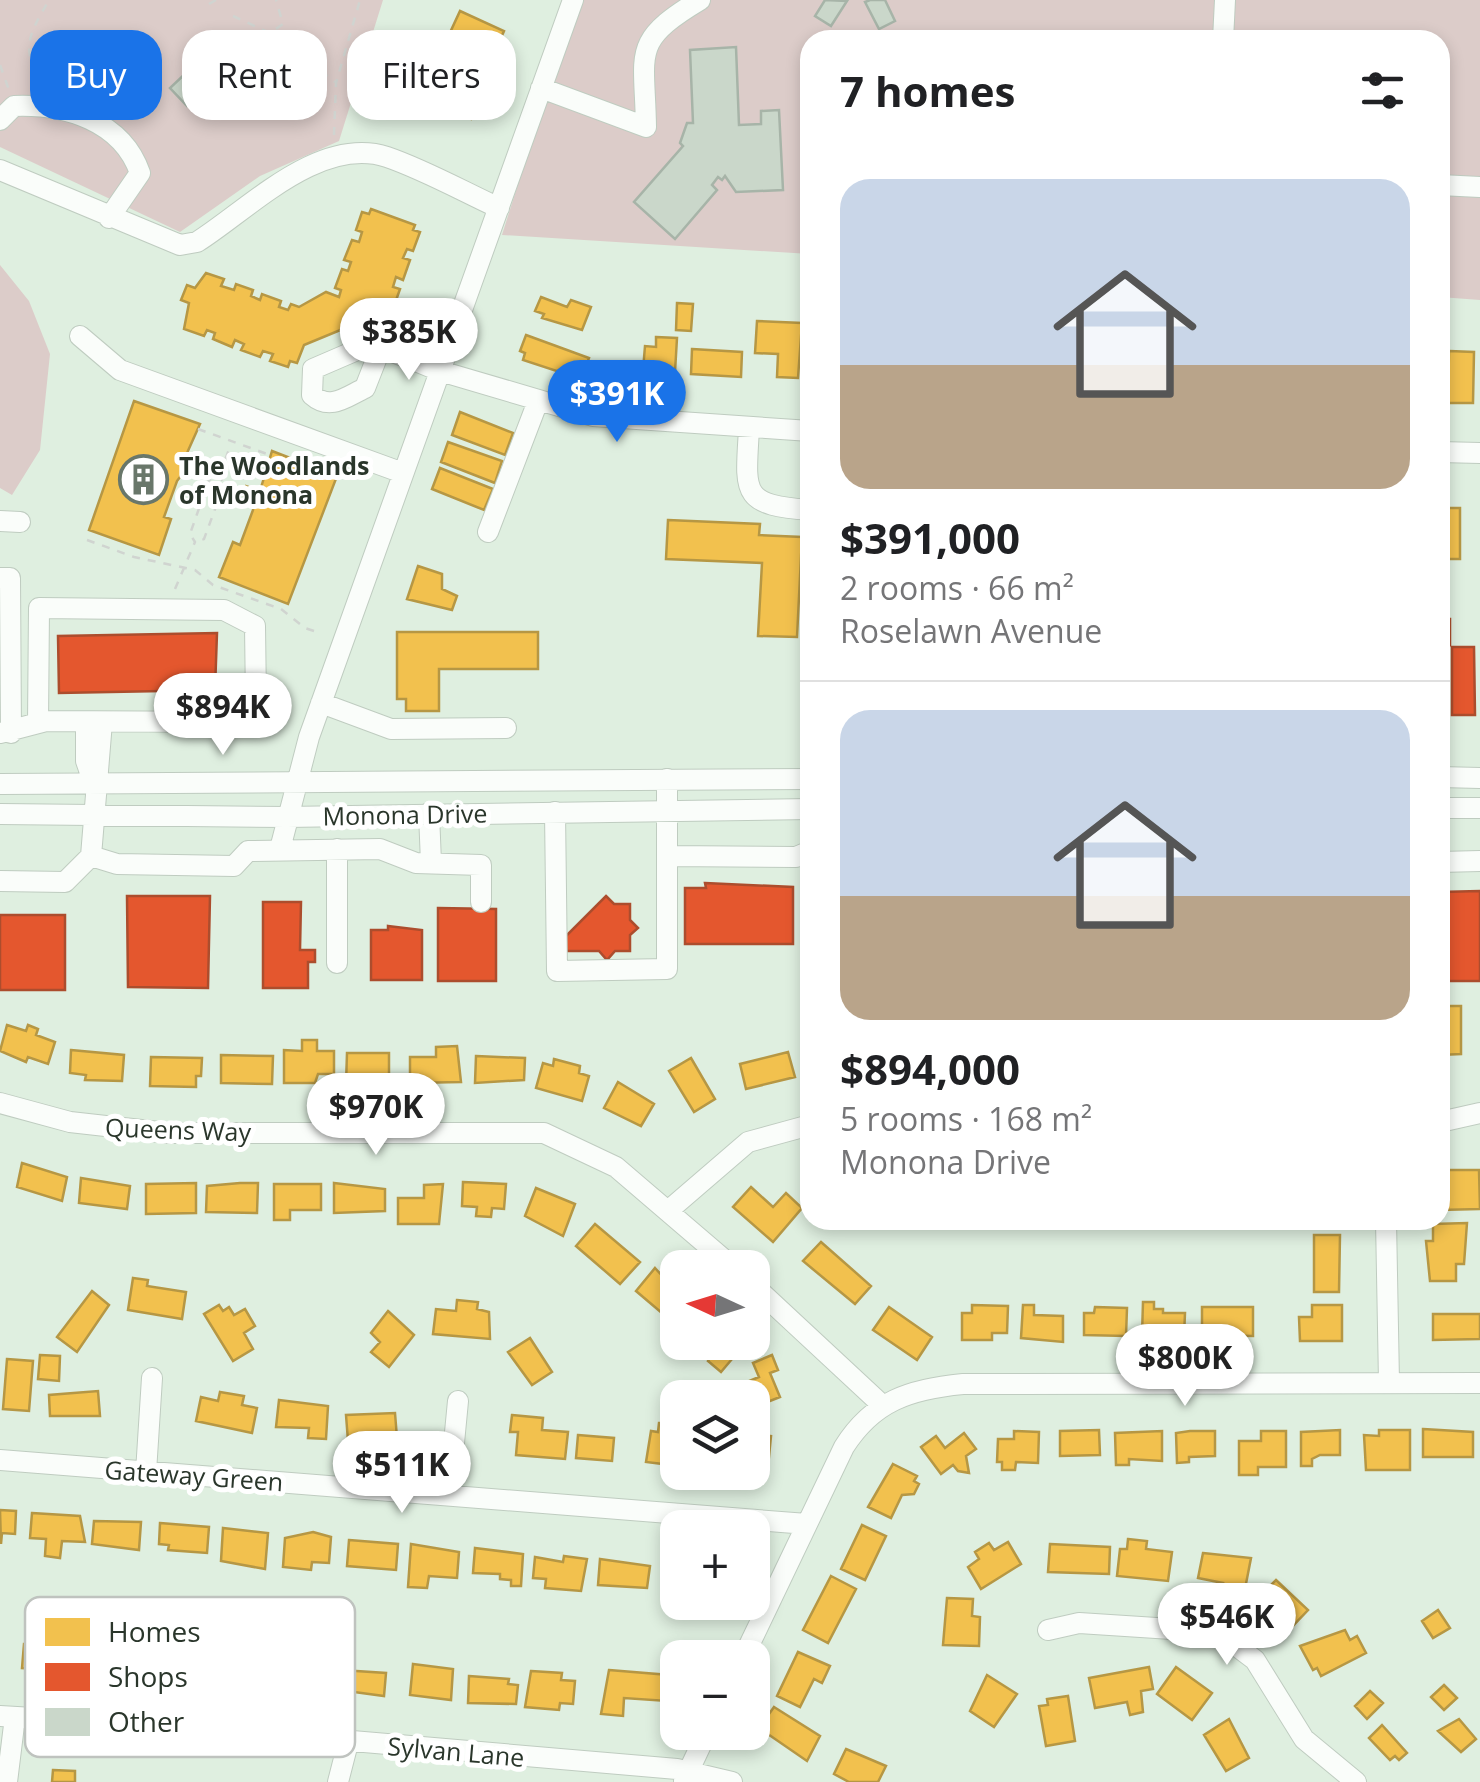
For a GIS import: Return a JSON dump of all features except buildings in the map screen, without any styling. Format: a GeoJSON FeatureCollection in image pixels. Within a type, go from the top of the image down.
{"type":"FeatureCollection","features":[{"type":"Feature","properties":{"kind":"street"},"geometry":{"type":"LineString","coordinates":[[280,850],[294,783],[321,704],[573,0]]}},
{"type":"Feature","properties":{"kind":"street"},"geometry":{"type":"LineString","coordinates":[[541,88],[646,127],[645,54],[651,34],[700,0]]}},
{"type":"Feature","properties":{"kind":"street"},"geometry":{"type":"LineString","coordinates":[[1224,30],[1225,0]]}},
{"type":"Feature","properties":{"kind":"street"},"geometry":{"type":"LineString","coordinates":[[87,120],[110,129],[131,147],[140,173],[109,218]]}},
{"type":"Feature","properties":{"kind":"street"},"geometry":{"type":"LineString","coordinates":[[0,170],[170,243],[191,244],[275,185],[344,155],[386,157],[499,208]]}},
{"type":"Feature","properties":{"kind":"street"},"geometry":{"type":"LineString","coordinates":[[1450,184],[1480,186]]}},
{"type":"Feature","properties":{"kind":"street"},"geometry":{"type":"LineString","coordinates":[[80,336],[120,370],[403,473]]}},
{"type":"Feature","properties":{"kind":"street"},"geometry":{"type":"LineString","coordinates":[[382,348],[440,371],[538,401],[636,422],[800,432]]}},
{"type":"Feature","properties":{"kind":"street"},"geometry":{"type":"LineString","coordinates":[[488,532],[538,401]]}},
{"type":"Feature","properties":{"kind":"street"},"geometry":{"type":"LineString","coordinates":[[749,429],[747,466],[757,498],[768,507],[800,509]]}},
{"type":"Feature","properties":{"kind":"street"},"geometry":{"type":"LineString","coordinates":[[1450,452],[1480,453]]}},
{"type":"Feature","properties":{"kind":"street"},"geometry":{"type":"LineString","coordinates":[[0,578],[10,578],[6,733],[38,723],[240,722],[254,709],[257,636],[249,620],[224,610],[39,608],[38,723]]}},
{"type":"Feature","properties":{"kind":"street"},"geometry":{"type":"LineString","coordinates":[[321,704],[391,729],[506,728]]}},
{"type":"Feature","properties":{"kind":"street"},"geometry":{"type":"LineString","coordinates":[[0,881],[64,882],[91,856],[94,784],[86,762],[94,722]]}},
{"type":"Feature","properties":{"kind":"street"},"geometry":{"type":"LineString","coordinates":[[1450,777],[1480,778]]}},
{"type":"Feature","properties":{"kind":"street"},"geometry":{"type":"LineString","coordinates":[[555,812],[557,971],[667,969],[667,779]]}},
{"type":"Feature","properties":{"kind":"street","name":"Monona Drive"},"geometry":{"type":"LineString","coordinates":[[0,784],[800,779]]}},
{"type":"Feature","properties":{"kind":"street"},"geometry":{"type":"LineString","coordinates":[[1450,808],[1480,808]]}},
{"type":"Feature","properties":{"kind":"street","name":"Monona Drive"},"geometry":{"type":"LineString","coordinates":[[0,814],[287,817],[800,809]]}},
{"type":"Feature","properties":{"kind":"street"},"geometry":{"type":"LineString","coordinates":[[429,813],[431,863]]}},
{"type":"Feature","properties":{"kind":"street"},"geometry":{"type":"LineString","coordinates":[[336,963],[337,849]]}},
{"type":"Feature","properties":{"kind":"street"},"geometry":{"type":"LineString","coordinates":[[91,856],[117,864],[234,866],[248,851],[380,849],[406,860],[480,865],[480,902]]}},
{"type":"Feature","properties":{"kind":"street"},"geometry":{"type":"LineString","coordinates":[[667,856],[800,855]]}},
{"type":"Feature","properties":{"kind":"street"},"geometry":{"type":"LineString","coordinates":[[1450,862],[1480,862]]}},
{"type":"Feature","properties":{"kind":"street","name":"Queens Way"},"geometry":{"type":"LineString","coordinates":[[0,1104],[70,1122],[168,1132],[544,1134],[602,1158],[714,1250]]}},
{"type":"Feature","properties":{"kind":"street"},"geometry":{"type":"LineString","coordinates":[[1450,1120],[1480,1112]]}},
{"type":"Feature","properties":{"kind":"street"},"geometry":{"type":"LineString","coordinates":[[669,1210],[748,1142],[800,1128]]}},
{"type":"Feature","properties":{"kind":"street"},"geometry":{"type":"LineString","coordinates":[[1386,1230],[1389,1382]]}},
{"type":"Feature","properties":{"kind":"street"},"geometry":{"type":"LineString","coordinates":[[770,1301],[881,1404]]}},
{"type":"Feature","properties":{"kind":"street"},"geometry":{"type":"LineString","coordinates":[[146,1472],[152,1378]]}},
{"type":"Feature","properties":{"kind":"street"},"geometry":{"type":"LineString","coordinates":[[752,1640],[857,1426],[881,1404],[905,1393],[963,1384],[1480,1383]]}},
{"type":"Feature","properties":{"kind":"street"},"geometry":{"type":"LineString","coordinates":[[449,1495],[458,1402]]}},
{"type":"Feature","properties":{"kind":"street","name":"Gateway Green"},"geometry":{"type":"LineString","coordinates":[[0,1460],[807,1524]]}},
{"type":"Feature","properties":{"kind":"street"},"geometry":{"type":"LineString","coordinates":[[1048,1630],[1079,1623],[1218,1632],[1255,1660],[1304,1739],[1356,1782]]}},
{"type":"Feature","properties":{"kind":"street"},"geometry":{"type":"LineString","coordinates":[[7,1782],[8,1717]]}},
{"type":"Feature","properties":{"kind":"street","name":"Sylvan Lane"},"geometry":{"type":"LineString","coordinates":[[355,1744],[732,1782]]}},
{"type":"Feature","properties":{"kind":"street"},"geometry":{"type":"LineString","coordinates":[[686,1776],[698,1750]]}},
{"type":"Feature","properties":{"kind":"street"},"geometry":{"type":"LineString","coordinates":[[338,1782],[344,1757]]}},
{"type":"Feature","properties":{"kind":"path"},"geometry":{"type":"LineString","coordinates":[[30,51],[29,30],[50,0]]}},
{"type":"Feature","properties":{"kind":"path"},"geometry":{"type":"LineString","coordinates":[[209,4],[216,0]]}},
{"type":"Feature","properties":{"kind":"path"},"geometry":{"type":"LineString","coordinates":[[274,30],[283,24],[276,0]]}},
{"type":"Feature","properties":{"kind":"path"},"geometry":{"type":"LineString","coordinates":[[344,155],[334,135],[336,83],[360,0]]}},
{"type":"Feature","properties":{"kind":"path"},"geometry":{"type":"LineString","coordinates":[[233,16],[263,30]]}},
{"type":"Feature","properties":{"kind":"path"},"geometry":{"type":"LineString","coordinates":[[0,65],[7,113]]}},
{"type":"Feature","properties":{"kind":"path"},"geometry":{"type":"LineString","coordinates":[[327,76],[336,83]]}},
{"type":"Feature","properties":{"kind":"path"},"geometry":{"type":"LineString","coordinates":[[198,429],[270,455]]}},
{"type":"Feature","properties":{"kind":"path"},"geometry":{"type":"LineString","coordinates":[[195,542],[204,539],[224,485],[220,476],[232,441]]}},
{"type":"Feature","properties":{"kind":"path"},"geometry":{"type":"LineString","coordinates":[[195,474],[209,480],[220,476]]}},
{"type":"Feature","properties":{"kind":"path"},"geometry":{"type":"LineString","coordinates":[[195,542],[190,534],[209,480]]}},
{"type":"Feature","properties":{"kind":"path"},"geometry":{"type":"LineString","coordinates":[[224,485],[244,492]]}},
{"type":"Feature","properties":{"kind":"path"},"geometry":{"type":"LineString","coordinates":[[87,540],[134,558],[186,566],[214,585],[281,608],[320,633]]}},
{"type":"Feature","properties":{"kind":"path"},"geometry":{"type":"LineString","coordinates":[[146,609],[153,598],[179,586],[195,542]]}},
{"type":"Feature","properties":{"kind":"shaded area"},"geometry":{"type":"Polygon","coordinates":[[[0,0],[383,0],[374,30],[347,30],[347,115],[339,141],[260,176],[180,232],[0,147],[0,0]]]}},
{"type":"Feature","properties":{"kind":"shaded area"},"geometry":{"type":"Polygon","coordinates":[[[576,0],[1480,0],[1480,300],[1450,298],[1450,30],[800,30],[800,253],[502,235],[576,0]]]}},
{"type":"Feature","properties":{"kind":"shaded area"},"geometry":{"type":"Polygon","coordinates":[[[0,265],[29,301],[50,354],[40,450],[12,495],[0,488],[0,265]]]}},
{"type":"Feature","properties":{"kind":"place","name":"The Woodlands of Monona"},"geometry":{"type":"Point","coordinates":[144,479]}}]}
